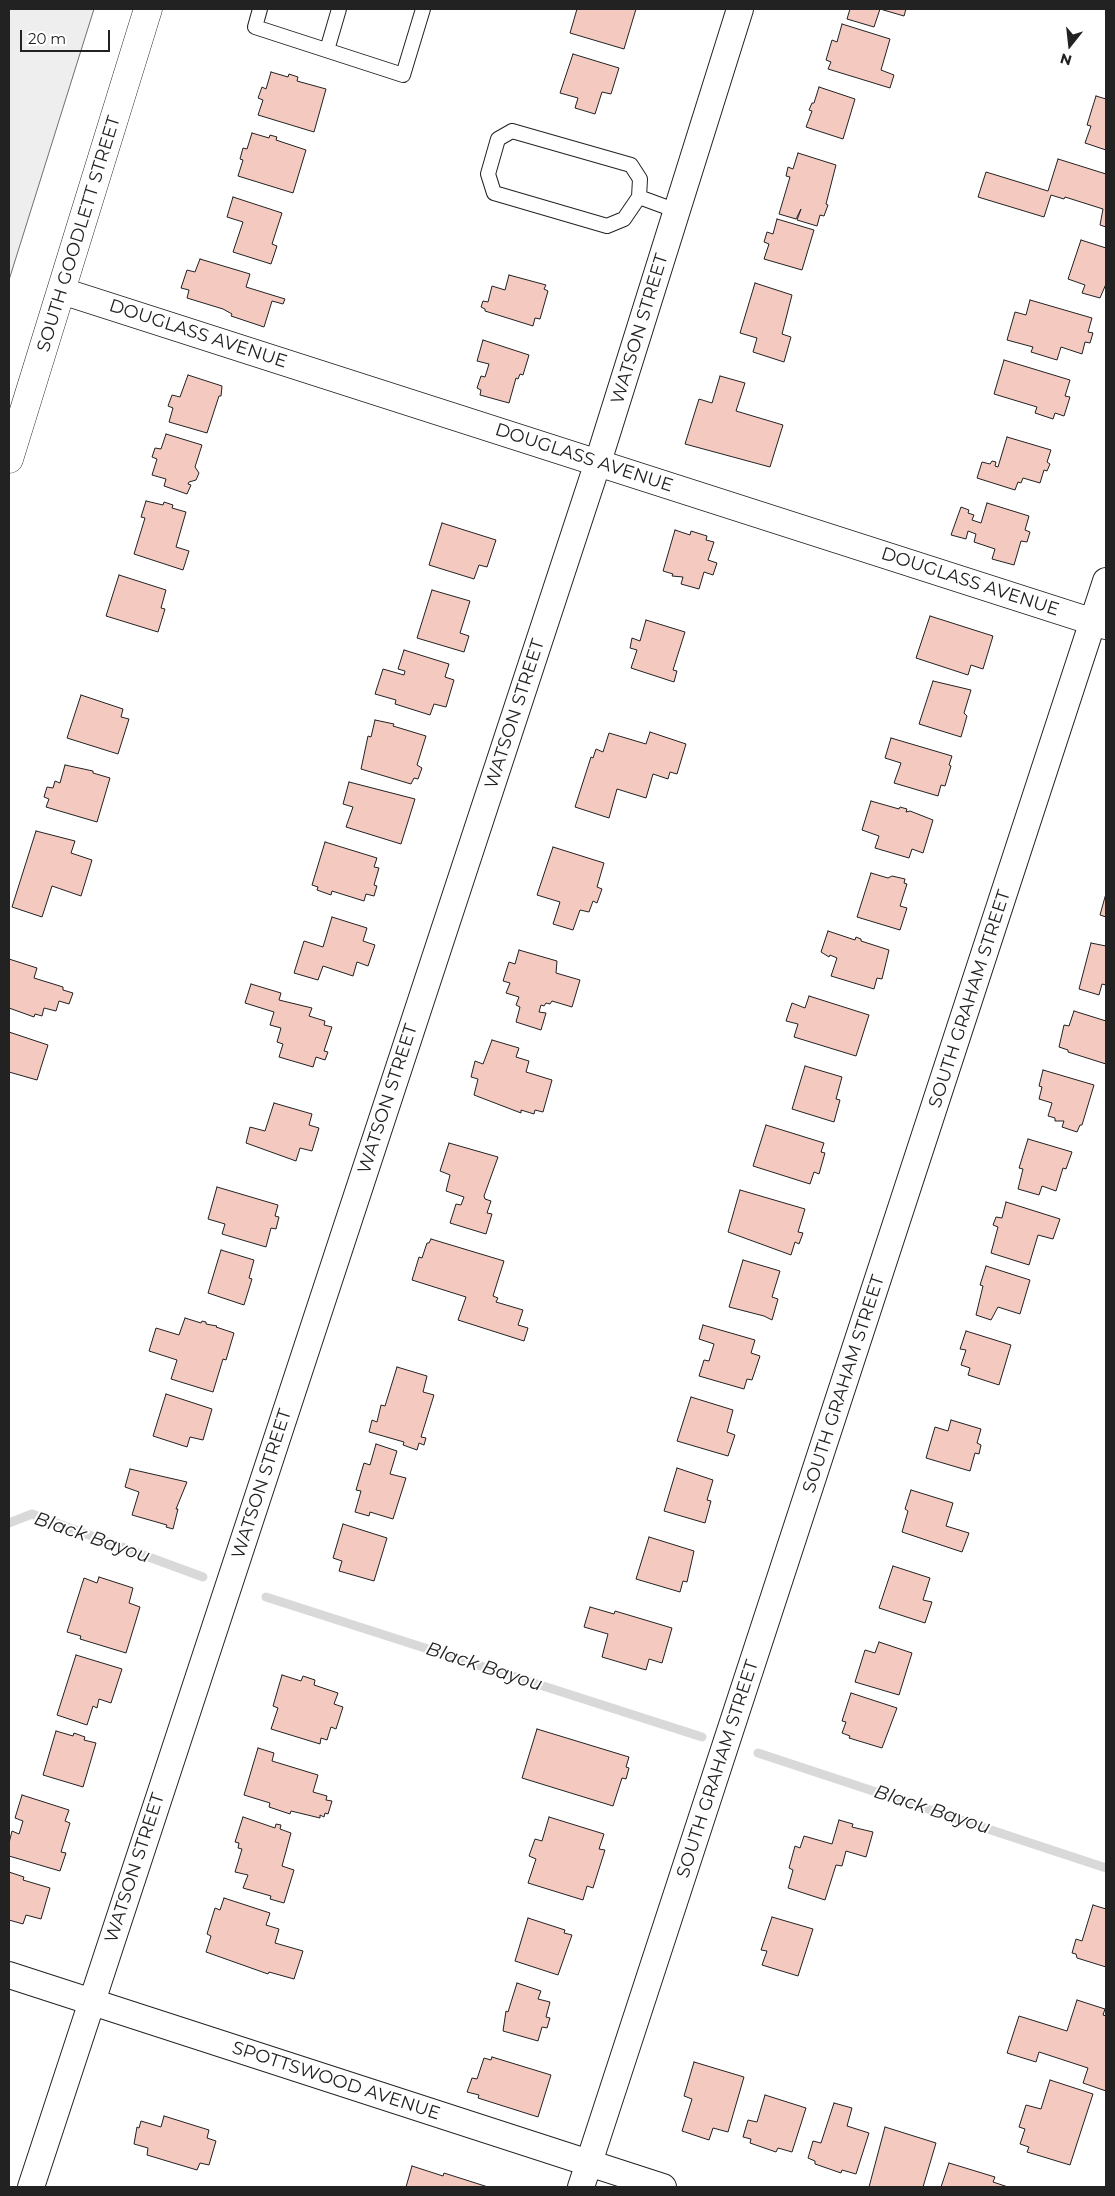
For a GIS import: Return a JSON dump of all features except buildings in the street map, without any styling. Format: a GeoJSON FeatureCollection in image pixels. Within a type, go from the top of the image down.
{"type":"FeatureCollection","features":[{"type":"Feature","properties":{"kind":"main road","name":"SOUTH GOODLETT STREET"},"geometry":{"type":"LineString","coordinates":[[9,459],[148,9]]}},
{"type":"Feature","properties":{"kind":"street","name":"WATSON STREET"},"geometry":{"type":"LineString","coordinates":[[31,2187],[598,462],[740,9]]}},
{"type":"Feature","properties":{"kind":"street","name":"DOUGLASS AVENUE"},"geometry":{"type":"LineString","coordinates":[[62,291],[1100,624]]}},
{"type":"Feature","properties":{"kind":"street","name":"SOUTH GRAHAM STREET"},"geometry":{"type":"LineString","coordinates":[[585,2175],[1100,624],[1106,581]]}},
{"type":"Feature","properties":{"kind":"street","name":"SPOTTSWOOD AVENUE"},"geometry":{"type":"LineString","coordinates":[[9,1975],[91,2001],[585,2175],[663,2187]]}},
{"type":"Feature","properties":{"kind":"lane"},"geometry":{"type":"LineString","coordinates":[[260,9],[255,27],[403,75],[424,9]]}},
{"type":"Feature","properties":{"kind":"lane"},"geometry":{"type":"LineString","coordinates":[[327,50],[339,9]]}},
{"type":"Feature","properties":{"kind":"lane"},"geometry":{"type":"LineString","coordinates":[[512,132],[631,165],[640,179],[639,197],[624,219],[607,226],[494,193],[488,174],[498,139],[512,132]]}},
{"type":"Feature","properties":{"kind":"lane"},"geometry":{"type":"LineString","coordinates":[[639,197],[677,211]]}},
{"type":"Feature","properties":{"kind":"shaded area"},"geometry":{"type":"Polygon","coordinates":[[[9,9],[94,9],[9,280],[9,9]]]}},
{"type":"Feature","properties":{"kind":"waterway","name":"Black Bayou"},"geometry":{"type":"LineString","coordinates":[[9,1523],[32,1514],[203,1577]]}},
{"type":"Feature","properties":{"kind":"waterway","name":"Black Bayou"},"geometry":{"type":"LineString","coordinates":[[266,1597],[702,1737]]}},
{"type":"Feature","properties":{"kind":"waterway","name":"Black Bayou"},"geometry":{"type":"LineString","coordinates":[[758,1753],[1106,1868]]}}]}
